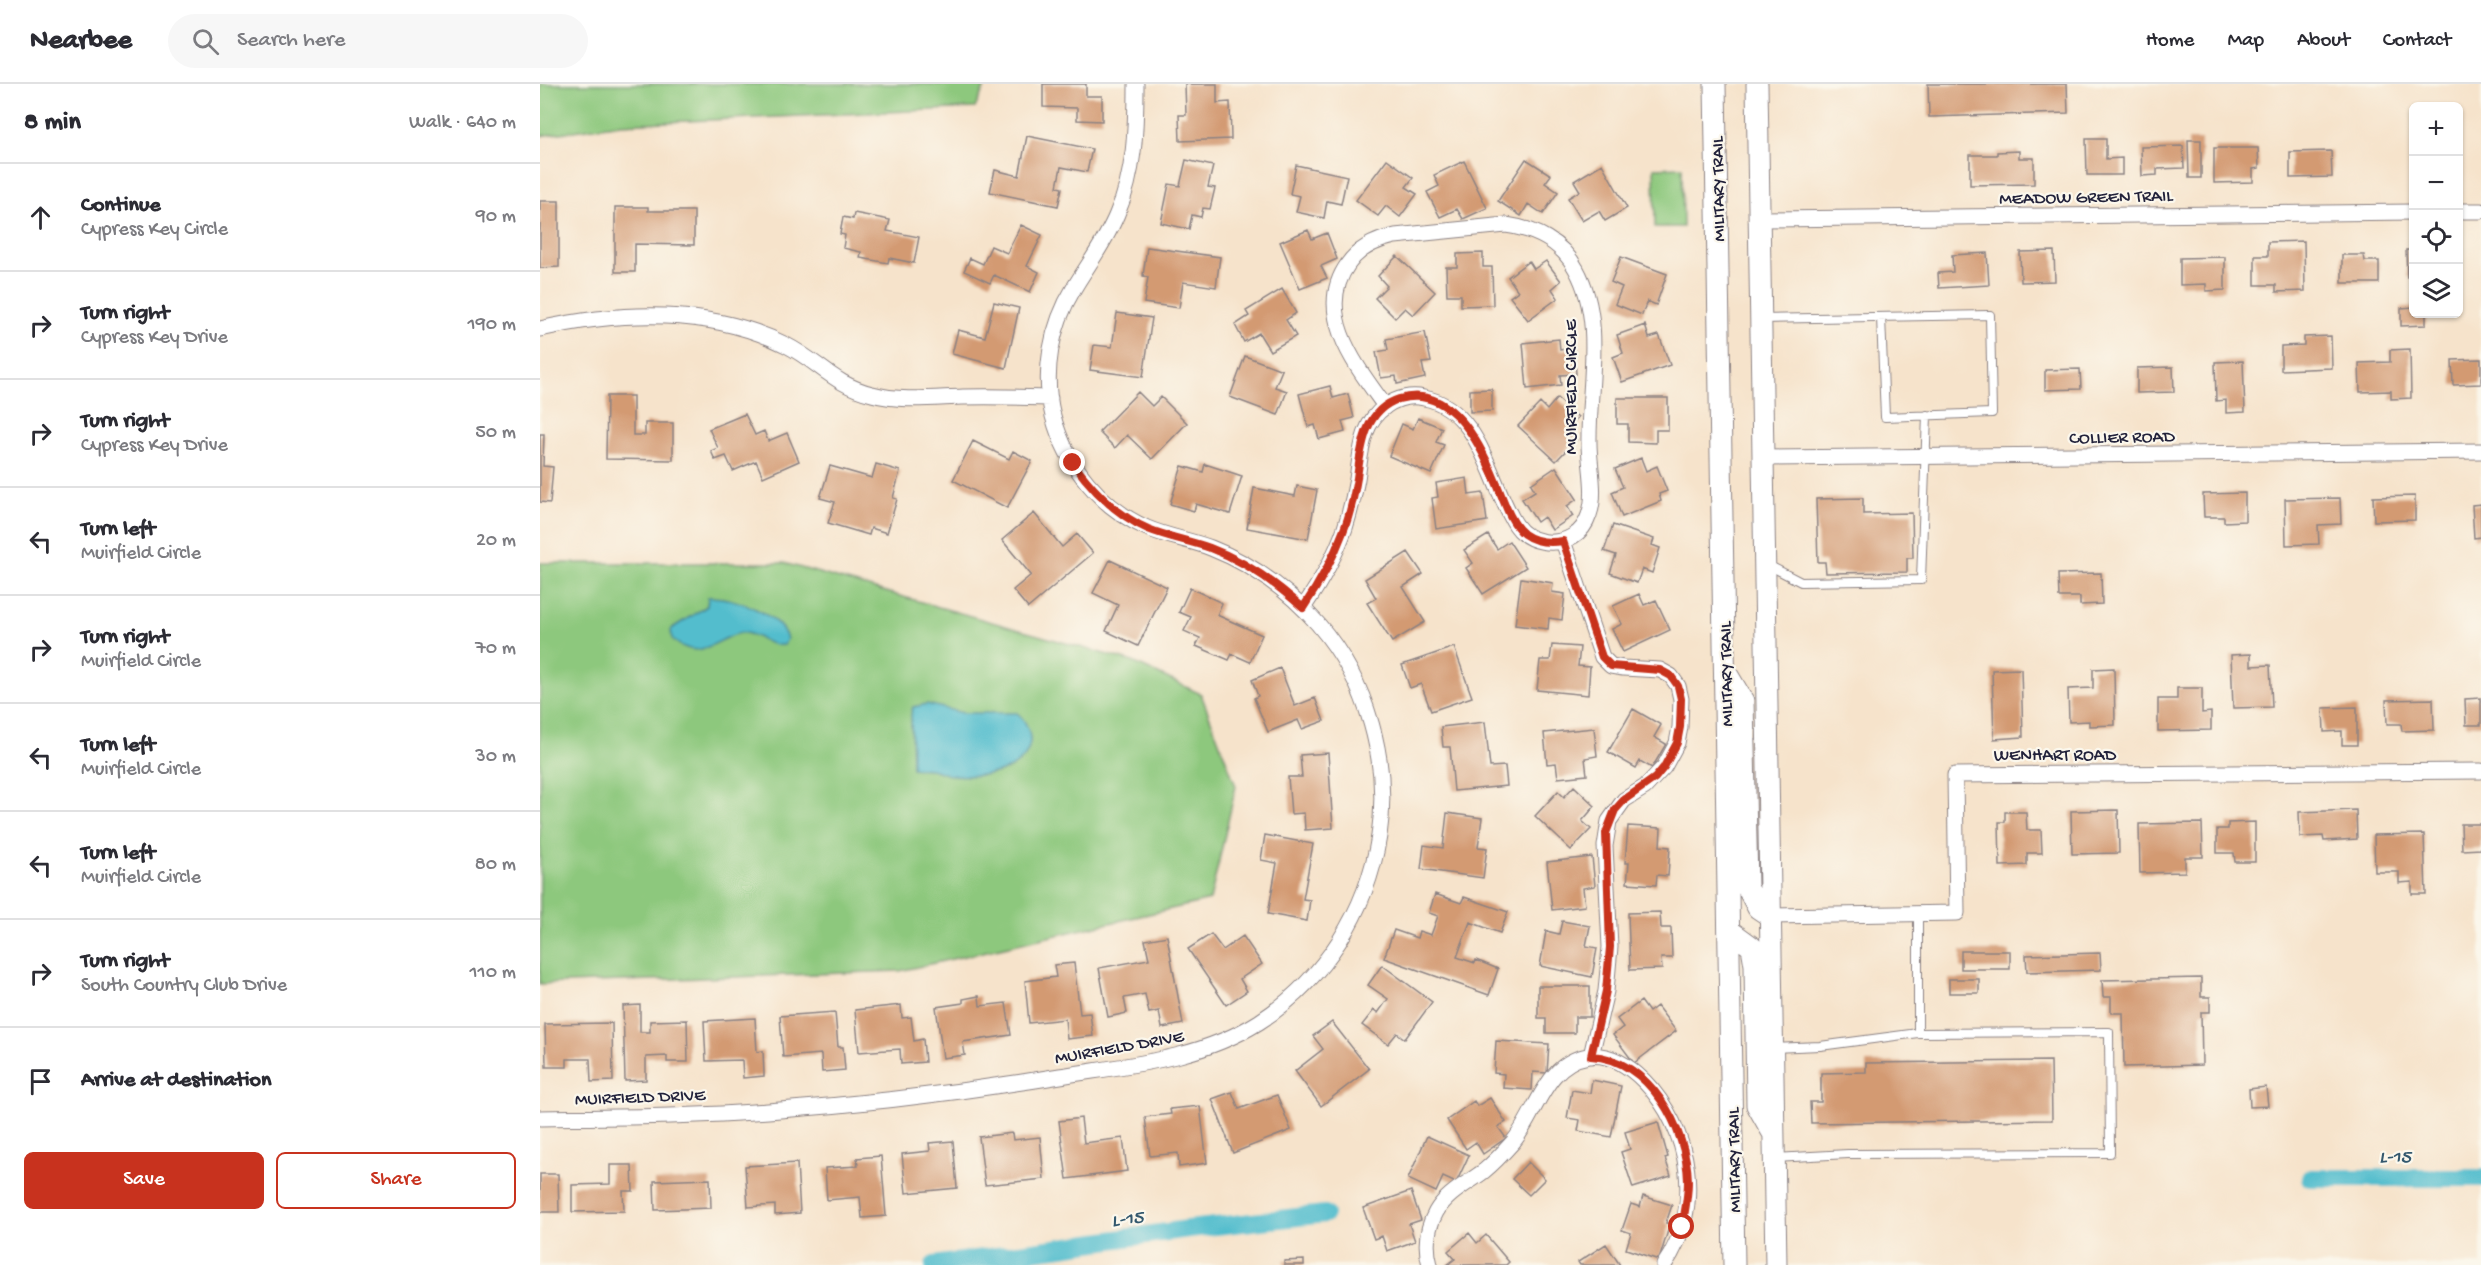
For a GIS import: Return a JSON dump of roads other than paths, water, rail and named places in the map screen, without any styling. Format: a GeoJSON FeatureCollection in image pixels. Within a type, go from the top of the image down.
{"type":"FeatureCollection","features":[{"type":"Feature","properties":{"kind":"main road","name":"MILITARY TRAIL"},"geometry":{"type":"LineString","coordinates":[[1715,84],[1734,1265]]}},
{"type":"Feature","properties":{"kind":"main road"},"geometry":{"type":"LineString","coordinates":[[1757,84],[1776,1265]]}},
{"type":"Feature","properties":{"kind":"main road"},"geometry":{"type":"LineString","coordinates":[[1725,670],[1743,701],[1747,887],[1758,908],[1770,916]]}},
{"type":"Feature","properties":{"kind":"main road"},"geometry":{"type":"LineString","coordinates":[[1730,931],[1752,947],[1755,965],[1757,1106],[1775,1136]]}},
{"type":"Feature","properties":{"kind":"street","name":"MUIRFIELD DRIVE"},"geometry":{"type":"LineString","coordinates":[[540,1118],[766,1111],[886,1100],[988,1088],[1158,1061],[1193,1053],[1227,1040],[1259,1022],[1289,1000],[1315,975],[1344,936],[1369,880],[1381,821],[1382,784],[1378,748],[1363,699],[1343,658],[1322,628],[1303,608],[1265,576],[1210,548],[1149,529],[1126,517],[1106,502],[1088,484],[1073,463],[1061,440],[1050,398],[1051,346],[1058,321],[1075,287],[1102,246],[1126,190],[1136,128],[1136,84]]}},
{"type":"Feature","properties":{"kind":"street"},"geometry":{"type":"LineString","coordinates":[[2463,211],[2481,211]]}},
{"type":"Feature","properties":{"kind":"street","name":"MEADOW GREEN TRAIL"},"geometry":{"type":"LineString","coordinates":[[1760,219],[2409,212]]}},
{"type":"Feature","properties":{"kind":"street","name":"MUIRFIELD CIRCLE"},"geometry":{"type":"LineString","coordinates":[[1385,406],[1355,362],[1337,321],[1336,292],[1345,269],[1352,259],[1371,244],[1383,239],[1492,226],[1520,227],[1545,237],[1557,245],[1577,270],[1586,294],[1592,320],[1593,347],[1589,443],[1592,502],[1590,515],[1584,526],[1563,541]]}},
{"type":"Feature","properties":{"kind":"street"},"geometry":{"type":"LineString","coordinates":[[540,329],[575,321],[620,316],[696,319],[741,327],[769,336],[791,347],[834,379],[874,395],[903,398],[990,396],[1050,398]]}},
{"type":"Feature","properties":{"kind":"street"},"geometry":{"type":"LineString","coordinates":[[1303,608],[1335,553],[1351,505],[1364,436],[1376,415],[1385,406],[1409,397],[1434,400],[1446,405],[1455,413],[1472,435],[1487,460],[1516,526],[1525,535],[1548,543],[1563,541],[1602,657],[1611,666],[1660,670],[1671,676],[1678,686],[1681,699],[1680,727],[1671,756],[1655,778],[1624,800],[1615,810],[1606,833],[1610,947],[1606,991],[1591,1056]]}},
{"type":"Feature","properties":{"kind":"street","name":"COLLIER ROAD"},"geometry":{"type":"LineString","coordinates":[[1763,458],[2481,451]]}},
{"type":"Feature","properties":{"kind":"street","name":"WENHART ROAD"},"geometry":{"type":"LineString","coordinates":[[1770,916],[1957,913],[1955,774],[2481,771]]}},
{"type":"Feature","properties":{"kind":"street"},"geometry":{"type":"LineString","coordinates":[[1430,1265],[1428,1234],[1441,1204],[1494,1162],[1513,1142],[1530,1118],[1549,1081],[1557,1071],[1573,1061],[1591,1056],[1616,1060],[1637,1074],[1668,1110],[1678,1132],[1687,1171],[1687,1203],[1682,1227],[1664,1265]]}},
{"type":"Feature","properties":{"kind":"lane"},"geometry":{"type":"LineString","coordinates":[[1761,319],[1990,315],[1992,413],[1885,417],[1881,317]]}},
{"type":"Feature","properties":{"kind":"lane"},"geometry":{"type":"LineString","coordinates":[[1765,563],[1801,582],[1921,580],[1927,416]]}},
{"type":"Feature","properties":{"kind":"lane"},"geometry":{"type":"LineString","coordinates":[[1918,914],[1918,1034]]}},
{"type":"Feature","properties":{"kind":"lane"},"geometry":{"type":"LineString","coordinates":[[1773,1048],[1820,1046],[1918,1034],[2109,1032],[2110,1153],[1848,1154],[1775,1158]]}},
{"type":"Feature","properties":{"kind":"water"},"geometry":{"type":"Polygon","coordinates":[[[708,597],[742,603],[766,614],[783,630],[787,639],[784,645],[773,644],[750,634],[740,633],[701,649],[688,649],[680,645],[672,639],[671,629],[707,606],[708,597]]]}},
{"type":"Feature","properties":{"kind":"water"},"geometry":{"type":"Polygon","coordinates":[[[927,704],[963,713],[1017,713],[1025,722],[1030,734],[1027,753],[1020,762],[1010,768],[987,774],[949,775],[930,769],[912,768],[911,714],[913,707],[927,704]]]}},
{"type":"Feature","properties":{"kind":"waterway","name":"L-15"},"geometry":{"type":"LineString","coordinates":[[2310,1178],[2481,1178]]}},
{"type":"Feature","properties":{"kind":"waterway","name":"L-15"},"geometry":{"type":"LineString","coordinates":[[934,1265],[1188,1229],[1325,1214]]}}]}
